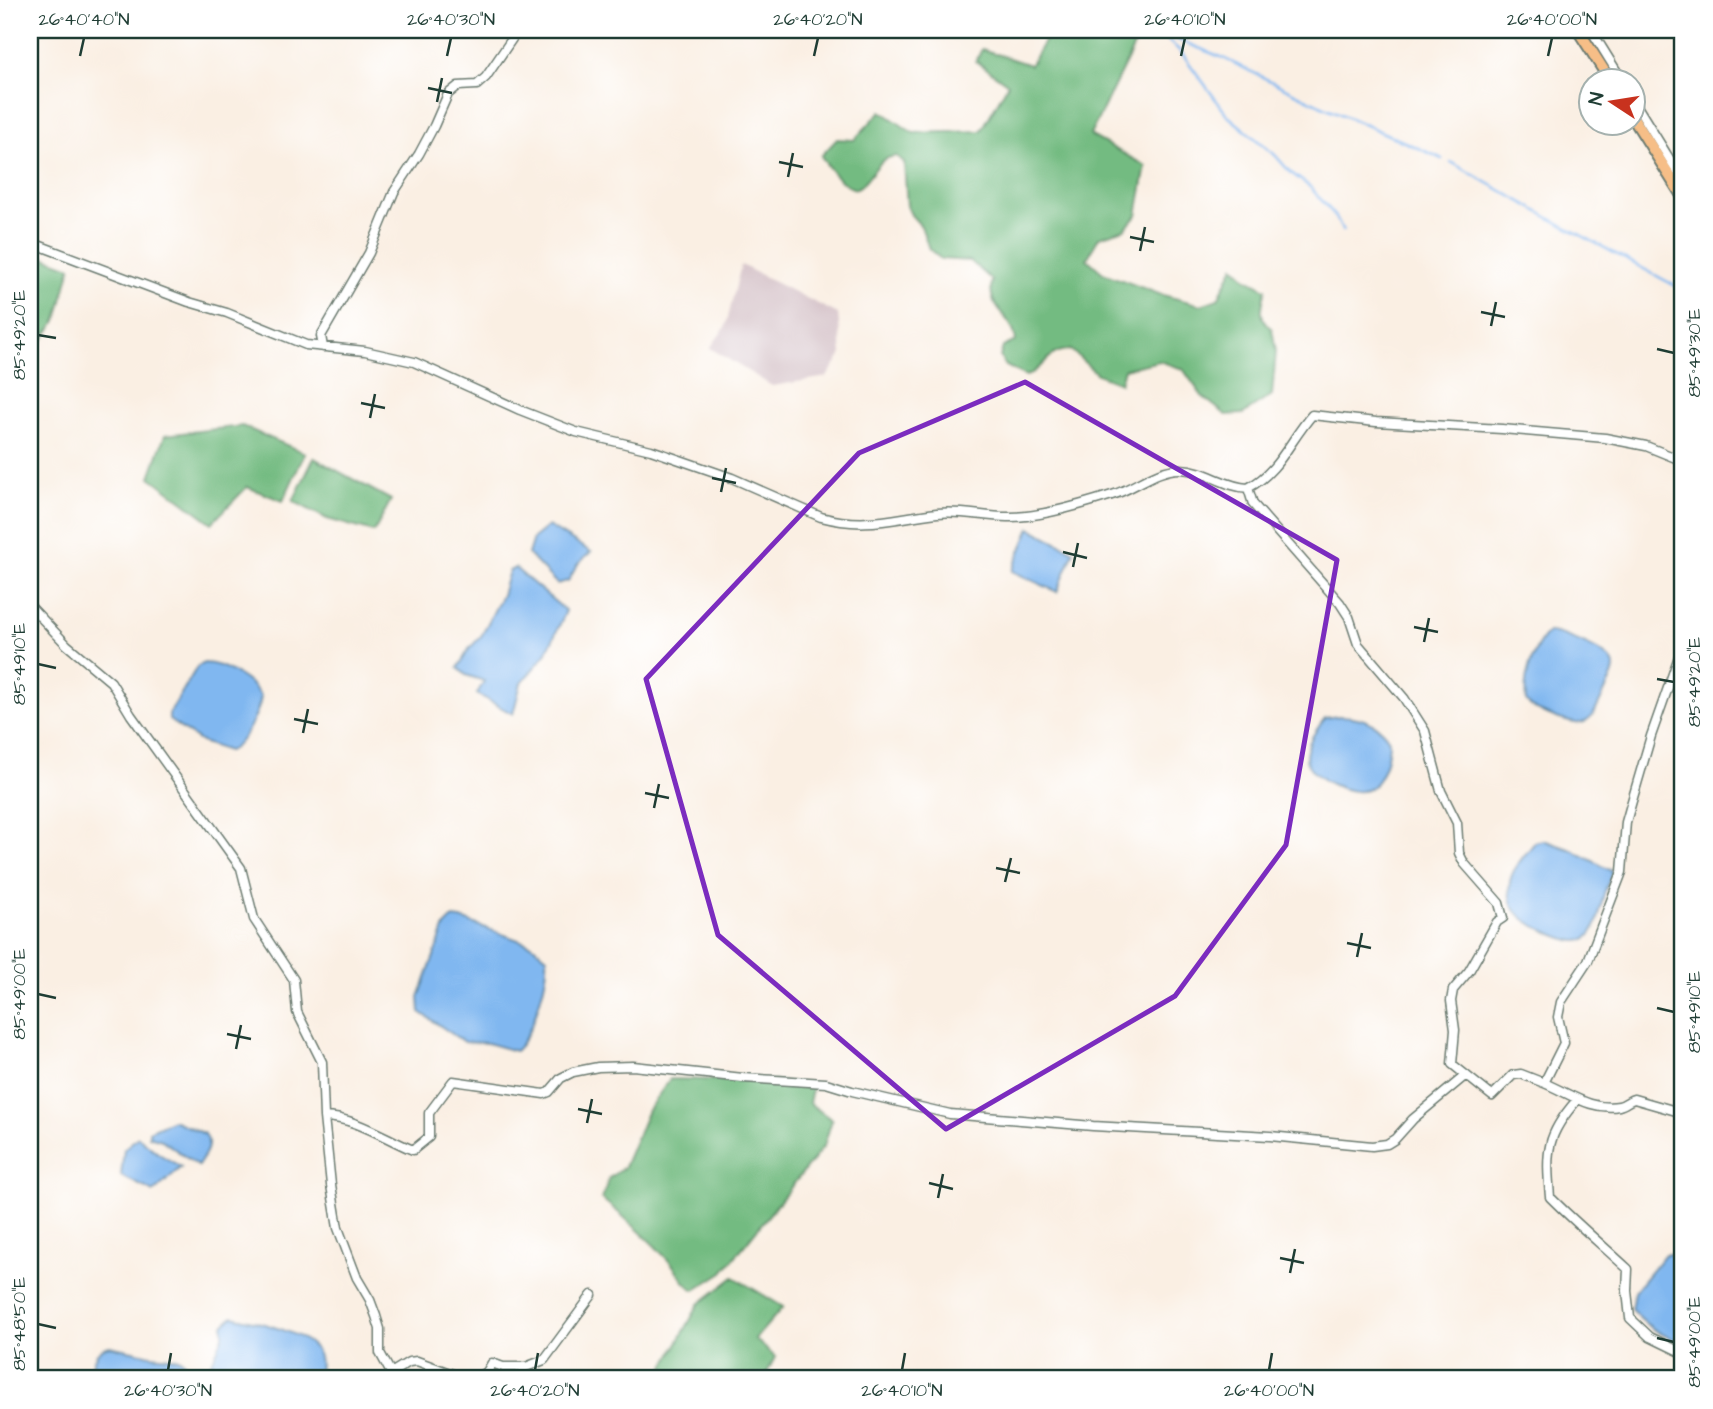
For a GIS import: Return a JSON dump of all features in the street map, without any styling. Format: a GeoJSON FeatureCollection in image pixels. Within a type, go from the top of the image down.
{"type":"FeatureCollection","features":[{"type":"Feature","properties":{"kind":"highway"},"geometry":{"type":"LineString","coordinates":[[1578,30],[1601,66]]}},
{"type":"Feature","properties":{"kind":"highway"},"geometry":{"type":"LineString","coordinates":[[1645,136],[1683,197]]}},
{"type":"Feature","properties":{"kind":"street"},"geometry":{"type":"LineString","coordinates":[[323,347],[321,336],[369,254],[394,192],[424,145],[448,94],[458,86],[477,85],[486,77],[518,30]]}},
{"type":"Feature","properties":{"kind":"street"},"geometry":{"type":"LineString","coordinates":[[1591,30],[1613,66]]}},
{"type":"Feature","properties":{"kind":"street"},"geometry":{"type":"LineString","coordinates":[[1646,120],[1683,181]]}},
{"type":"Feature","properties":{"kind":"street"},"geometry":{"type":"LineString","coordinates":[[30,242],[190,302],[227,313],[306,345],[383,354],[414,362],[576,432],[651,450],[732,478],[821,517],[836,520],[871,524],[940,512],[1028,516],[1112,495],[1149,478],[1180,469],[1208,474],[1231,485],[1248,488],[1270,474],[1312,415],[1605,438],[1646,446],[1683,461]]}},
{"type":"Feature","properties":{"kind":"street"},"geometry":{"type":"LineString","coordinates":[[1248,488],[1253,505],[1340,603],[1349,617],[1359,644],[1404,698],[1425,731],[1441,791],[1457,823],[1459,853],[1464,863],[1499,903],[1503,918],[1497,922],[1469,971],[1453,990],[1451,1001],[1455,1030],[1452,1064],[1492,1096],[1513,1075],[1521,1074],[1562,1090],[1577,1100],[1597,1105],[1622,1106],[1634,1099],[1683,1113]]}},
{"type":"Feature","properties":{"kind":"street"},"geometry":{"type":"LineString","coordinates":[[30,606],[67,645],[111,682],[131,715],[241,868],[254,919],[294,980],[297,1012],[322,1062],[324,1117],[338,1228],[357,1278],[376,1316],[380,1329],[380,1353],[391,1376],[409,1362],[417,1361],[466,1379]]}},
{"type":"Feature","properties":{"kind":"street"},"geometry":{"type":"LineString","coordinates":[[1544,1083],[1564,1044],[1558,1017],[1561,1002],[1588,961],[1622,873],[1629,811],[1651,736],[1683,645]]}},
{"type":"Feature","properties":{"kind":"street"},"geometry":{"type":"LineString","coordinates":[[324,1117],[349,1122],[413,1150],[429,1138],[429,1113],[453,1081],[544,1094],[561,1078],[573,1072],[598,1067],[633,1066],[743,1078],[826,1083],[950,1114],[1093,1126],[1270,1136],[1372,1146],[1387,1144],[1395,1139],[1413,1119],[1466,1076]]}},
{"type":"Feature","properties":{"kind":"street"},"geometry":{"type":"LineString","coordinates":[[1577,1100],[1559,1120],[1552,1134],[1549,1147],[1550,1198],[1628,1269],[1630,1318],[1650,1337],[1683,1353]]}},
{"type":"Feature","properties":{"kind":"street"},"geometry":{"type":"LineString","coordinates":[[476,1379],[487,1372],[492,1363],[503,1367],[526,1367],[544,1360],[592,1295]]}},
{"type":"Feature","properties":{"kind":"highlighted area"},"geometry":{"type":"Polygon","coordinates":[[[1025,382],[1337,560],[1286,845],[1175,996],[946,1129],[718,935],[646,679],[859,453],[1025,382]]]}},
{"type":"Feature","properties":{"kind":"shaded area"},"geometry":{"type":"Polygon","coordinates":[[[741,265],[838,314],[842,354],[827,377],[772,386],[710,348],[726,326],[741,265]]]}},
{"type":"Feature","properties":{"kind":"green space"},"geometry":{"type":"Polygon","coordinates":[[[1051,30],[1125,30],[1139,36],[1090,135],[1146,166],[1137,215],[1125,229],[1099,237],[1087,259],[1103,273],[1159,294],[1201,305],[1218,299],[1234,266],[1247,279],[1266,289],[1262,316],[1272,329],[1276,351],[1272,395],[1243,414],[1226,415],[1202,396],[1183,369],[1159,361],[1124,369],[1120,383],[1097,374],[1071,350],[1056,353],[1026,376],[1006,366],[1000,357],[1003,347],[1016,341],[1010,324],[993,299],[992,280],[970,261],[941,259],[929,249],[921,226],[907,206],[904,162],[896,156],[883,161],[866,181],[855,189],[840,180],[821,156],[837,139],[854,140],[881,111],[913,133],[981,131],[1008,84],[976,61],[982,49],[1030,65],[1051,30]]]}},
{"type":"Feature","properties":{"kind":"green space"},"geometry":{"type":"Polygon","coordinates":[[[30,252],[71,267],[57,320],[40,343],[30,340],[30,252]]]}},
{"type":"Feature","properties":{"kind":"green space"},"geometry":{"type":"Polygon","coordinates":[[[242,426],[305,453],[283,501],[247,487],[212,523],[150,477],[165,435],[242,426]]]}},
{"type":"Feature","properties":{"kind":"green space"},"geometry":{"type":"Polygon","coordinates":[[[314,458],[391,500],[374,532],[327,519],[293,501],[314,458]]]}},
{"type":"Feature","properties":{"kind":"green space"},"geometry":{"type":"Polygon","coordinates":[[[670,1079],[777,1081],[813,1085],[809,1103],[832,1120],[824,1146],[723,1272],[695,1290],[687,1285],[646,1237],[602,1199],[609,1178],[624,1167],[648,1110],[670,1079]]]}},
{"type":"Feature","properties":{"kind":"green space"},"geometry":{"type":"Polygon","coordinates":[[[734,1277],[783,1307],[755,1339],[775,1357],[764,1379],[658,1379],[699,1304],[734,1277]]]}},
{"type":"Feature","properties":{"kind":"water"},"geometry":{"type":"Polygon","coordinates":[[[548,526],[591,552],[578,564],[568,581],[557,584],[528,554],[533,538],[548,526]]]}},
{"type":"Feature","properties":{"kind":"water"},"geometry":{"type":"Polygon","coordinates":[[[1030,528],[1074,551],[1057,592],[1012,571],[1030,528]]]}},
{"type":"Feature","properties":{"kind":"water"},"geometry":{"type":"Polygon","coordinates":[[[515,568],[566,611],[546,654],[521,683],[513,714],[477,694],[484,681],[466,675],[458,668],[469,649],[482,635],[502,595],[509,571],[515,568]]]}},
{"type":"Feature","properties":{"kind":"water"},"geometry":{"type":"Polygon","coordinates":[[[1548,632],[1596,649],[1614,666],[1600,702],[1587,721],[1566,721],[1538,711],[1526,701],[1530,665],[1537,647],[1548,632]]]}},
{"type":"Feature","properties":{"kind":"water"},"geometry":{"type":"Polygon","coordinates":[[[204,663],[220,666],[237,674],[261,697],[249,728],[239,743],[228,751],[201,742],[169,720],[169,714],[197,667],[204,663]]]}},
{"type":"Feature","properties":{"kind":"water"},"geometry":{"type":"Polygon","coordinates":[[[1338,716],[1367,721],[1379,728],[1389,740],[1381,774],[1369,789],[1352,791],[1342,788],[1322,779],[1308,765],[1306,752],[1315,732],[1325,718],[1338,716]]]}},
{"type":"Feature","properties":{"kind":"water"},"geometry":{"type":"Polygon","coordinates":[[[1543,840],[1572,850],[1612,871],[1595,928],[1586,939],[1569,940],[1535,926],[1520,916],[1511,902],[1510,882],[1514,871],[1535,842],[1543,840]]]}},
{"type":"Feature","properties":{"kind":"water"},"geometry":{"type":"Polygon","coordinates":[[[453,918],[532,945],[547,957],[538,1007],[527,1033],[515,1051],[487,1043],[464,1042],[420,1012],[419,997],[445,926],[453,918]]]}},
{"type":"Feature","properties":{"kind":"water"},"geometry":{"type":"Polygon","coordinates":[[[173,1120],[205,1134],[207,1150],[198,1166],[162,1140],[149,1136],[149,1131],[173,1120]]]}},
{"type":"Feature","properties":{"kind":"water"},"geometry":{"type":"Polygon","coordinates":[[[138,1137],[181,1167],[154,1192],[121,1176],[124,1149],[138,1137]]]}},
{"type":"Feature","properties":{"kind":"water"},"geometry":{"type":"Polygon","coordinates":[[[1665,1254],[1683,1254],[1683,1343],[1654,1330],[1631,1309],[1634,1292],[1665,1254]]]}},
{"type":"Feature","properties":{"kind":"water"},"geometry":{"type":"Polygon","coordinates":[[[233,1316],[282,1329],[306,1341],[319,1357],[318,1379],[205,1379],[223,1336],[223,1325],[233,1316]]]}},
{"type":"Feature","properties":{"kind":"water"},"geometry":{"type":"Polygon","coordinates":[[[110,1346],[179,1358],[189,1367],[191,1379],[95,1379],[92,1369],[94,1358],[100,1350],[110,1346]]]}},
{"type":"Feature","properties":{"kind":"waterway"},"geometry":{"type":"LineString","coordinates":[[1154,30],[1221,57],[1320,105],[1443,159]]}},
{"type":"Feature","properties":{"kind":"waterway"},"geometry":{"type":"LineString","coordinates":[[1160,33],[1181,52],[1228,116],[1310,187],[1343,230]]}},
{"type":"Feature","properties":{"kind":"waterway"},"geometry":{"type":"LineString","coordinates":[[1451,162],[1683,290]]}}]}
